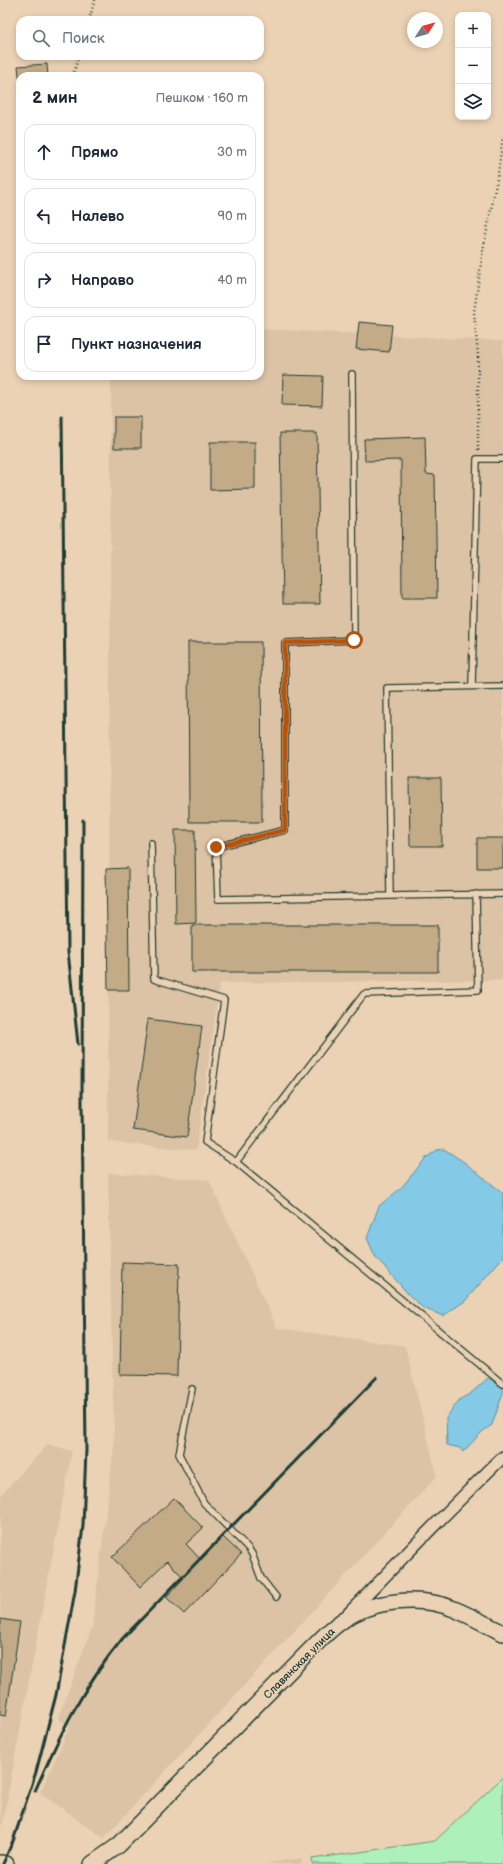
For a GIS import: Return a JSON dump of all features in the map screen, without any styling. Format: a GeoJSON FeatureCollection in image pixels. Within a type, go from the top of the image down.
{"type":"FeatureCollection","features":[{"type":"Feature","properties":{"kind":"main road"},"geometry":{"type":"LineString","coordinates":[[341,1621],[363,1609],[386,1603],[407,1601],[452,1608],[503,1634]]}},
{"type":"Feature","properties":{"kind":"main road","name":"Славянская улица"},"geometry":{"type":"LineString","coordinates":[[92,1864],[119,1845],[310,1650],[341,1621]]}},
{"type":"Feature","properties":{"kind":"main road"},"geometry":{"type":"LineString","coordinates":[[0,1862],[6,1864]]}},
{"type":"Feature","properties":{"kind":"street","name":"Славянская улица"},"geometry":{"type":"LineString","coordinates":[[341,1621],[402,1560],[438,1520],[503,1457]]}},
{"type":"Feature","properties":{"kind":"lane"},"geometry":{"type":"LineString","coordinates":[[352,374],[354,640],[285,643],[285,830],[216,847],[218,899],[503,894]]}},
{"type":"Feature","properties":{"kind":"lane"},"geometry":{"type":"LineString","coordinates":[[472,686],[478,459],[503,459]]}},
{"type":"Feature","properties":{"kind":"lane"},"geometry":{"type":"LineString","coordinates":[[390,896],[387,688],[503,686]]}},
{"type":"Feature","properties":{"kind":"lane"},"geometry":{"type":"LineString","coordinates":[[151,843],[154,978],[224,1000],[205,1142],[236,1162],[503,1384]]}},
{"type":"Feature","properties":{"kind":"lane"},"geometry":{"type":"LineString","coordinates":[[236,1162],[364,994],[478,990],[476,894]]}},
{"type":"Feature","properties":{"kind":"lane"},"geometry":{"type":"LineString","coordinates":[[192,1389],[179,1454],[204,1503],[248,1548],[261,1578],[276,1597]]}},
{"type":"Feature","properties":{"kind":"path"},"geometry":{"type":"LineString","coordinates":[[91,16],[95,0]]}},
{"type":"Feature","properties":{"kind":"path"},"geometry":{"type":"LineString","coordinates":[[74,72],[78,60]]}},
{"type":"Feature","properties":{"kind":"path"},"geometry":{"type":"LineString","coordinates":[[478,459],[478,356],[474,312],[483,250],[498,174],[503,136]]}},
{"type":"Feature","properties":{"kind":"shaded area"},"geometry":{"type":"Polygon","coordinates":[[[264,329],[503,341],[503,980],[220,983],[196,1150],[108,1142],[111,380],[264,380],[264,329]]]}},
{"type":"Feature","properties":{"kind":"shaded area"},"geometry":{"type":"Polygon","coordinates":[[[108,1173],[209,1180],[277,1328],[405,1346],[437,1476],[104,1838],[40,1793],[70,1726],[58,1719],[92,1627],[114,1446],[108,1173]]]}},
{"type":"Feature","properties":{"kind":"shaded area"},"geometry":{"type":"Polygon","coordinates":[[[48,1444],[72,1451],[1,1832],[0,1496],[48,1444]]]}},
{"type":"Feature","properties":{"kind":"shaded area"},"geometry":{"type":"Polygon","coordinates":[[[301,1858],[302,1864],[264,1864],[301,1858]]]}},
{"type":"Feature","properties":{"kind":"green space"},"geometry":{"type":"Polygon","coordinates":[[[503,1777],[503,1864],[313,1864],[312,1859],[435,1841],[503,1777]]]}},
{"type":"Feature","properties":{"kind":"water"},"geometry":{"type":"Polygon","coordinates":[[[444,1149],[464,1162],[503,1193],[503,1257],[465,1301],[443,1316],[423,1308],[408,1294],[375,1256],[367,1238],[379,1206],[401,1188],[426,1158],[437,1150],[444,1149]]]}},
{"type":"Feature","properties":{"kind":"water"},"geometry":{"type":"Polygon","coordinates":[[[488,1378],[503,1386],[503,1393],[492,1425],[483,1431],[463,1452],[460,1448],[447,1445],[446,1418],[460,1399],[470,1394],[488,1378]]]}},
{"type":"Feature","properties":{"kind":"building"},"geometry":{"type":"Polygon","coordinates":[[[47,64],[48,72],[19,72],[18,66],[47,64]]]}},
{"type":"Feature","properties":{"kind":"building"},"geometry":{"type":"Polygon","coordinates":[[[359,322],[392,325],[389,352],[356,349],[359,322]]]}},
{"type":"Feature","properties":{"kind":"building"},"geometry":{"type":"Polygon","coordinates":[[[283,375],[323,376],[322,406],[282,405],[283,375]]]}},
{"type":"Feature","properties":{"kind":"building"},"geometry":{"type":"Polygon","coordinates":[[[114,417],[141,417],[141,448],[114,448],[114,417]]]}},
{"type":"Feature","properties":{"kind":"building"},"geometry":{"type":"Polygon","coordinates":[[[280,433],[317,433],[320,604],[283,604],[280,433]]]}},
{"type":"Feature","properties":{"kind":"building"},"geometry":{"type":"Polygon","coordinates":[[[425,437],[426,474],[435,475],[437,598],[402,598],[401,460],[365,461],[364,439],[425,437]]]}},
{"type":"Feature","properties":{"kind":"building"},"geometry":{"type":"Polygon","coordinates":[[[210,442],[255,442],[255,489],[210,490],[210,442]]]}},
{"type":"Feature","properties":{"kind":"building"},"geometry":{"type":"Polygon","coordinates":[[[188,642],[261,642],[262,822],[189,822],[188,642]]]}},
{"type":"Feature","properties":{"kind":"building"},"geometry":{"type":"Polygon","coordinates":[[[409,778],[441,778],[442,846],[410,846],[409,778]]]}},
{"type":"Feature","properties":{"kind":"building"},"geometry":{"type":"Polygon","coordinates":[[[175,830],[195,830],[196,923],[176,924],[175,830]]]}},
{"type":"Feature","properties":{"kind":"building"},"geometry":{"type":"Polygon","coordinates":[[[477,838],[503,838],[503,868],[477,868],[477,838]]]}},
{"type":"Feature","properties":{"kind":"building"},"geometry":{"type":"Polygon","coordinates":[[[128,868],[129,990],[108,990],[106,869],[128,868]]]}},
{"type":"Feature","properties":{"kind":"building"},"geometry":{"type":"Polygon","coordinates":[[[192,925],[438,925],[438,972],[192,972],[192,925]]]}},
{"type":"Feature","properties":{"kind":"building"},"geometry":{"type":"Polygon","coordinates":[[[148,1019],[202,1026],[187,1137],[133,1130],[148,1019]]]}},
{"type":"Feature","properties":{"kind":"building"},"geometry":{"type":"Polygon","coordinates":[[[122,1262],[179,1264],[177,1376],[120,1375],[122,1262]]]}},
{"type":"Feature","properties":{"kind":"building"},"geometry":{"type":"Polygon","coordinates":[[[174,1498],[203,1528],[186,1544],[201,1560],[223,1537],[241,1554],[184,1614],[166,1597],[184,1578],[167,1561],[140,1587],[112,1557],[174,1498]]]}},
{"type":"Feature","properties":{"kind":"building"},"geometry":{"type":"Polygon","coordinates":[[[0,1619],[20,1622],[6,1716],[0,1715],[0,1619]]]}},
{"type":"Feature","properties":{"kind":"railway"},"geometry":{"type":"LineString","coordinates":[[62,417],[68,952],[78,1044]]}},
{"type":"Feature","properties":{"kind":"railway"},"geometry":{"type":"LineString","coordinates":[[12,1844],[36,1772],[56,1695],[75,1591],[83,1526],[86,1450],[82,1102],[83,820]]}},
{"type":"Feature","properties":{"kind":"railway"},"geometry":{"type":"LineString","coordinates":[[35,1791],[73,1711],[96,1675],[123,1638],[377,1377]]}},
{"type":"Feature","properties":{"kind":"railway"},"geometry":{"type":"LineString","coordinates":[[3,1864],[14,1838]]}},
{"type":"Feature","properties":{"kind":"route"},"geometry":{"type":"LineString","coordinates":[[216,847],[285,830],[285,643],[354,640]]}}]}
